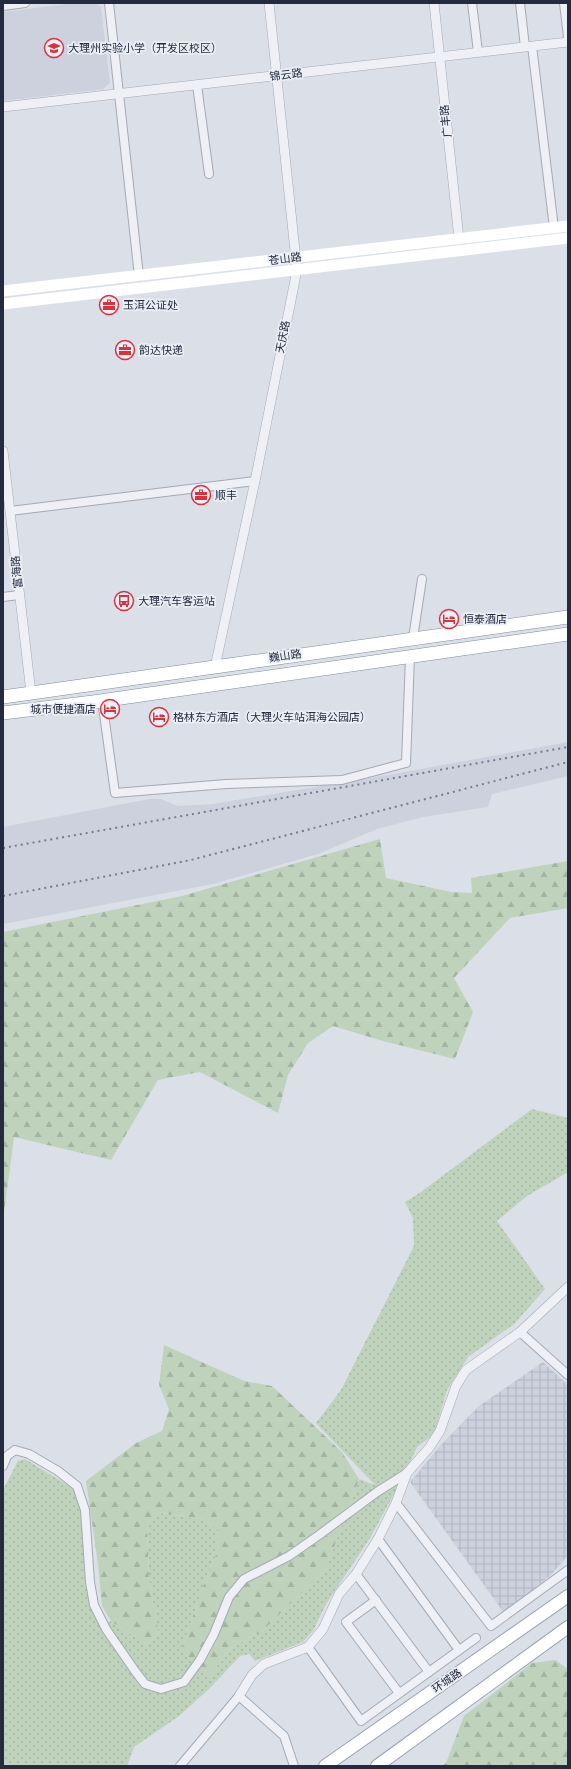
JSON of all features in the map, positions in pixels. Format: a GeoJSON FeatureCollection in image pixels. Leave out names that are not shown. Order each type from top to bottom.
{"type":"FeatureCollection","features":[{"type":"Feature","properties":{"kind":"highway","name":"巍山路"},"geometry":{"type":"LineString","coordinates":[[3,697],[568,617]]}},
{"type":"Feature","properties":{"kind":"highway","name":"巍山路"},"geometry":{"type":"LineString","coordinates":[[3,713],[568,634]]}},
{"type":"Feature","properties":{"kind":"highway"},"geometry":{"type":"LineString","coordinates":[[410,657],[413,638]]}},
{"type":"Feature","properties":{"kind":"main road","name":"苍山路"},"geometry":{"type":"LineString","coordinates":[[3,291],[568,226]]}},
{"type":"Feature","properties":{"kind":"main road","name":"苍山路"},"geometry":{"type":"LineString","coordinates":[[3,304],[568,238]]}},
{"type":"Feature","properties":{"kind":"main road","name":"环城路"},"geometry":{"type":"LineString","coordinates":[[325,1766],[568,1596]]}},
{"type":"Feature","properties":{"kind":"main road"},"geometry":{"type":"LineString","coordinates":[[377,1766],[568,1627]]}},
{"type":"Feature","properties":{"kind":"street"},"geometry":{"type":"LineString","coordinates":[[3,6],[25,3]]}},
{"type":"Feature","properties":{"kind":"street"},"geometry":{"type":"LineString","coordinates":[[109,3],[139,276]]}},
{"type":"Feature","properties":{"kind":"street","name":"天庆路"},"geometry":{"type":"LineString","coordinates":[[215,667],[255,481],[296,270],[269,3]]}},
{"type":"Feature","properties":{"kind":"street","name":"广丰路"},"geometry":{"type":"LineString","coordinates":[[434,3],[459,238]]}},
{"type":"Feature","properties":{"kind":"street"},"geometry":{"type":"LineString","coordinates":[[472,3],[478,52]]}},
{"type":"Feature","properties":{"kind":"street"},"geometry":{"type":"LineString","coordinates":[[520,3],[529,47],[554,228]]}},
{"type":"Feature","properties":{"kind":"street"},"geometry":{"type":"LineString","coordinates":[[564,3],[568,36]]}},
{"type":"Feature","properties":{"kind":"street","name":"锦云路"},"geometry":{"type":"LineString","coordinates":[[3,107],[568,42]]}},
{"type":"Feature","properties":{"kind":"street"},"geometry":{"type":"LineString","coordinates":[[197,85],[209,174]]}},
{"type":"Feature","properties":{"kind":"street","name":"富海路"},"geometry":{"type":"LineString","coordinates":[[3,451],[31,693]]}},
{"type":"Feature","properties":{"kind":"street"},"geometry":{"type":"LineString","coordinates":[[10,512],[255,481]]}},
{"type":"Feature","properties":{"kind":"street"},"geometry":{"type":"LineString","coordinates":[[413,638],[422,579]]}},
{"type":"Feature","properties":{"kind":"street"},"geometry":{"type":"LineString","coordinates":[[3,597],[19,595]]}},
{"type":"Feature","properties":{"kind":"street"},"geometry":{"type":"LineString","coordinates":[[102,700],[115,793],[226,784],[342,780],[406,763],[410,657]]}},
{"type":"Feature","properties":{"kind":"street"},"geometry":{"type":"LineString","coordinates":[[3,1466],[7,1456],[15,1450],[30,1454],[58,1471],[77,1486],[85,1510],[90,1582],[94,1605],[106,1629],[145,1684],[161,1689],[184,1682],[200,1660],[214,1634],[229,1597],[244,1579],[289,1556],[407,1473],[429,1448],[440,1431],[456,1386],[466,1370],[520,1332],[568,1287]]}},
{"type":"Feature","properties":{"kind":"street"},"geometry":{"type":"LineString","coordinates":[[520,1332],[568,1376]]}},
{"type":"Feature","properties":{"kind":"street"},"geometry":{"type":"LineString","coordinates":[[180,1766],[239,1696],[252,1675],[264,1664],[308,1647],[323,1629],[339,1594],[356,1574],[378,1539],[396,1503],[407,1473]]}},
{"type":"Feature","properties":{"kind":"street"},"geometry":{"type":"LineString","coordinates":[[396,1503],[491,1626],[568,1570]]}},
{"type":"Feature","properties":{"kind":"street"},"geometry":{"type":"LineString","coordinates":[[378,1539],[458,1650]]}},
{"type":"Feature","properties":{"kind":"street"},"geometry":{"type":"LineString","coordinates":[[356,1574],[429,1672]]}},
{"type":"Feature","properties":{"kind":"street"},"geometry":{"type":"LineString","coordinates":[[376,1600],[346,1622],[399,1694]]}},
{"type":"Feature","properties":{"kind":"street"},"geometry":{"type":"LineString","coordinates":[[308,1647],[361,1721],[476,1638]]}},
{"type":"Feature","properties":{"kind":"street"},"geometry":{"type":"LineString","coordinates":[[239,1696],[284,1736],[294,1766]]}},
{"type":"Feature","properties":{"kind":"shaded area","name":"大理州实验小学（开发区校区）"},"geometry":{"type":"Polygon","coordinates":[[[75,3],[96,3],[101,7],[110,83],[103,89],[3,101],[3,12],[75,3]]]}},
{"type":"Feature","properties":{"kind":"shaded area"},"geometry":{"type":"Polygon","coordinates":[[[568,742],[568,776],[492,794],[488,807],[423,817],[377,829],[318,854],[213,884],[3,924],[3,827],[149,799],[161,799],[178,806],[213,804],[399,773],[568,742]]]}},
{"type":"Feature","properties":{"kind":"shaded area"},"geometry":{"type":"Polygon","coordinates":[[[543,1362],[568,1385],[568,1555],[551,1575],[504,1613],[410,1482],[439,1447],[479,1406],[543,1362]]]}},
{"type":"Feature","properties":{"kind":"green space"},"geometry":{"type":"Polygon","coordinates":[[[380,839],[386,878],[451,892],[472,893],[471,878],[568,861],[568,908],[510,918],[454,978],[473,1012],[455,1059],[383,1041],[333,1026],[308,1043],[288,1075],[278,1113],[200,1072],[158,1080],[111,1160],[14,1137],[3,1220],[3,932],[182,896],[380,839]]]}},
{"type":"Feature","properties":{"kind":"green space"},"geometry":{"type":"Polygon","coordinates":[[[532,1109],[568,1118],[568,1172],[527,1196],[497,1221],[545,1289],[514,1324],[468,1357],[447,1390],[434,1434],[417,1447],[400,1483],[370,1538],[326,1604],[313,1631],[303,1642],[255,1661],[249,1654],[240,1656],[210,1688],[179,1716],[134,1747],[127,1766],[3,1766],[3,1490],[18,1461],[25,1459],[74,1489],[82,1509],[101,1626],[111,1621],[145,1644],[159,1635],[149,1580],[147,1522],[163,1513],[205,1520],[218,1529],[217,1552],[181,1651],[211,1675],[229,1649],[262,1631],[326,1569],[359,1479],[375,1485],[316,1423],[341,1390],[414,1246],[413,1218],[405,1202],[421,1192],[532,1109]]]}},
{"type":"Feature","properties":{"kind":"green space"},"geometry":{"type":"Polygon","coordinates":[[[164,1345],[244,1381],[272,1386],[342,1452],[359,1479],[326,1569],[262,1631],[229,1649],[211,1675],[181,1651],[217,1552],[218,1529],[205,1520],[163,1513],[147,1522],[149,1580],[159,1635],[145,1644],[111,1621],[102,1606],[98,1564],[86,1481],[136,1443],[162,1431],[169,1409],[159,1385],[164,1345]]]}},
{"type":"Feature","properties":{"kind":"green space"},"geometry":{"type":"Polygon","coordinates":[[[555,1660],[568,1669],[568,1766],[442,1766],[446,1763],[464,1716],[532,1663],[555,1660]]]}},
{"type":"Feature","properties":{"kind":"railway"},"geometry":{"type":"LineString","coordinates":[[3,848],[568,747]]}},
{"type":"Feature","properties":{"kind":"railway"},"geometry":{"type":"LineString","coordinates":[[3,896],[191,860],[568,762]]}},
{"type":"Feature","properties":{"kind":"place","name":"大理州实验小学（开发区校区）"},"geometry":{"type":"Point","coordinates":[54,48]}},
{"type":"Feature","properties":{"kind":"place","name":"玉洱公证处"},"geometry":{"type":"Point","coordinates":[109,305]}},
{"type":"Feature","properties":{"kind":"place","name":"韵达快递"},"geometry":{"type":"Point","coordinates":[125,350]}},
{"type":"Feature","properties":{"kind":"place","name":"顺丰"},"geometry":{"type":"Point","coordinates":[201,495]}},
{"type":"Feature","properties":{"kind":"place","name":"大理汽车客运站"},"geometry":{"type":"Point","coordinates":[124,601]}},
{"type":"Feature","properties":{"kind":"place","name":"恒泰酒店"},"geometry":{"type":"Point","coordinates":[449,619]}},
{"type":"Feature","properties":{"kind":"place","name":"城市便捷酒店"},"geometry":{"type":"Point","coordinates":[110,709]}},
{"type":"Feature","properties":{"kind":"place","name":"格林东方酒店（大理火车站洱海公园店）"},"geometry":{"type":"Point","coordinates":[159,717]}}]}
